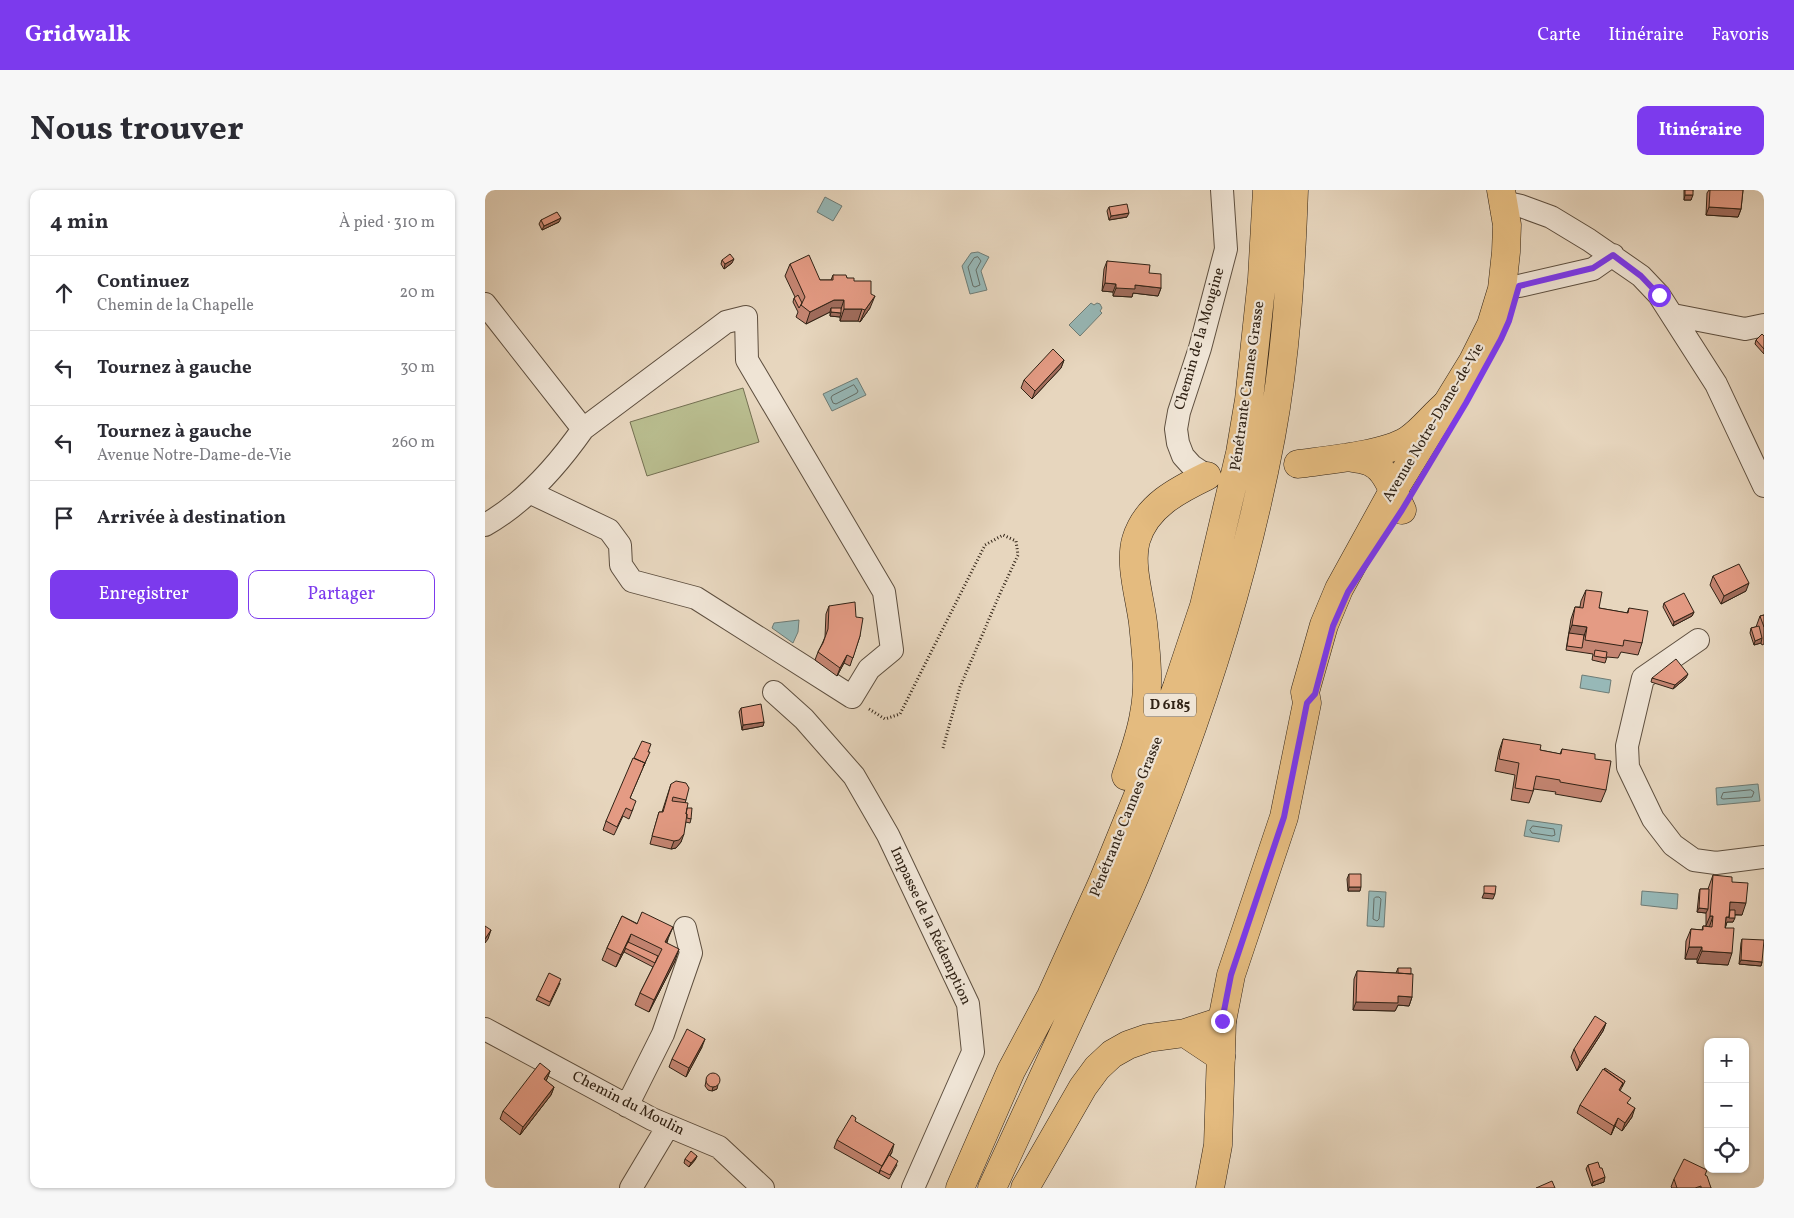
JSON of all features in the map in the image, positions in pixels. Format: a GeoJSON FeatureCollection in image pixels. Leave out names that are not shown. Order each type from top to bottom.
{"type":"FeatureCollection","features":[{"type":"Feature","properties":{"kind":"main road","name":"Pénétrante Cannes Grasse"},"geometry":{"type":"LineString","coordinates":[[960,1188],[1011,1071],[1051,996],[1103,881],[1153,752],[1204,606],[1240,454],[1249,400],[1262,279],[1267,190]]}},
{"type":"Feature","properties":{"kind":"main road","name":"Pénétrante Cannes Grasse"},"geometry":{"type":"LineString","coordinates":[[992,1188],[1137,872],[1182,756],[1209,677],[1254,517],[1271,436],[1292,264],[1294,190]]}},
{"type":"Feature","properties":{"kind":"main road"},"geometry":{"type":"LineString","coordinates":[[1292,264],[1304,190]]}},
{"type":"Feature","properties":{"kind":"main road","name":"Avenue Notre-Dame-de-Vie"},"geometry":{"type":"LineString","coordinates":[[1397,501],[1466,403],[1509,321],[1510,288],[1506,252],[1511,197]]}},
{"type":"Feature","properties":{"kind":"main road","name":"Avenue Notre-Dame-de-Vie"},"geometry":{"type":"LineString","coordinates":[[1210,1188],[1218,1145],[1222,1021],[1231,975],[1284,817],[1307,703],[1315,694],[1333,626],[1348,592],[1448,403],[1473,361],[1510,288]]}},
{"type":"Feature","properties":{"kind":"main road"},"geometry":{"type":"LineString","coordinates":[[1298,464],[1349,457],[1399,445],[1417,433],[1448,403]]}},
{"type":"Feature","properties":{"kind":"main road"},"geometry":{"type":"LineString","coordinates":[[1349,457],[1372,462],[1385,475],[1397,501]]}},
{"type":"Feature","properties":{"kind":"main road"},"geometry":{"type":"LineString","coordinates":[[1011,1071],[1131,762],[1145,714],[1146,649],[1135,562],[1136,540],[1145,522],[1158,505],[1180,489],[1207,476]]}},
{"type":"Feature","properties":{"kind":"main road"},"geometry":{"type":"LineString","coordinates":[[1025,1188],[1083,1087],[1097,1068],[1112,1054],[1128,1045],[1148,1038],[1185,1033],[1222,1021]]}},
{"type":"Feature","properties":{"kind":"main road"},"geometry":{"type":"LineString","coordinates":[[1185,1033],[1221,1057]]}},
{"type":"Feature","properties":{"kind":"street","name":"Chemin de la Mougine"},"geometry":{"type":"LineString","coordinates":[[1207,476],[1192,466],[1183,456],[1178,443],[1176,429],[1179,412],[1200,348],[1225,249],[1222,190]]}},
{"type":"Feature","properties":{"kind":"street"},"geometry":{"type":"LineString","coordinates":[[1511,197],[1551,218],[1613,255],[1641,276],[1659,295],[1716,384],[1764,486]]}},
{"type":"Feature","properties":{"kind":"street"},"geometry":{"type":"LineString","coordinates":[[1510,288],[1593,268],[1613,255]]}},
{"type":"Feature","properties":{"kind":"street"},"geometry":{"type":"LineString","coordinates":[[485,304],[583,429]]}},
{"type":"Feature","properties":{"kind":"street"},"geometry":{"type":"LineString","coordinates":[[485,525],[502,516],[529,492],[569,448],[583,429],[725,322],[746,317],[747,360],[884,592],[892,650],[869,669],[852,697],[696,598],[632,582],[621,565],[620,544],[609,530],[529,492]]}},
{"type":"Feature","properties":{"kind":"street"},"geometry":{"type":"LineString","coordinates":[[1676,320],[1745,328],[1764,325]]}},
{"type":"Feature","properties":{"kind":"street"},"geometry":{"type":"LineString","coordinates":[[1698,640],[1643,678],[1627,746],[1628,768],[1653,818],[1673,845],[1694,860],[1716,863],[1764,857]]}},
{"type":"Feature","properties":{"kind":"street","name":"Impasse de la Rédemption"},"geometry":{"type":"LineString","coordinates":[[774,692],[803,719],[854,776],[888,835],[968,1004],[973,1052],[913,1188]]}},
{"type":"Feature","properties":{"kind":"street"},"geometry":{"type":"LineString","coordinates":[[627,1106],[663,1034],[691,953],[685,928]]}},
{"type":"Feature","properties":{"kind":"street","name":"Chemin du Moulin"},"geometry":{"type":"LineString","coordinates":[[485,1029],[627,1106],[668,1126],[719,1147],[763,1188]]}},
{"type":"Feature","properties":{"kind":"street"},"geometry":{"type":"LineString","coordinates":[[631,1188],[668,1126]]}},
{"type":"Feature","properties":{"kind":"path"},"geometry":{"type":"LineString","coordinates":[[852,697],[885,720],[900,714],[985,545],[1003,535],[1016,541],[1018,555],[960,687],[943,748]]}},
{"type":"Feature","properties":{"kind":"green space"},"geometry":{"type":"Polygon","coordinates":[[[743,388],[759,442],[647,476],[630,422],[743,388]]]}},
{"type":"Feature","properties":{"kind":"water"},"geometry":{"type":"Polygon","coordinates":[[[825,197],[842,206],[833,221],[817,212],[825,197]]]}},
{"type":"Feature","properties":{"kind":"water"},"geometry":{"type":"Polygon","coordinates":[[[978,252],[989,257],[981,271],[987,290],[970,294],[962,266],[971,253],[978,252]]]}},
{"type":"Feature","properties":{"kind":"water"},"geometry":{"type":"Polygon","coordinates":[[[1091,303],[1094,305],[1100,304],[1102,308],[1100,311],[1102,313],[1080,336],[1069,325],[1091,303]]]}},
{"type":"Feature","properties":{"kind":"water"},"geometry":{"type":"Polygon","coordinates":[[[857,378],[866,395],[832,411],[823,394],[857,378]]]}},
{"type":"Feature","properties":{"kind":"water"},"geometry":{"type":"Polygon","coordinates":[[[799,620],[798,632],[793,643],[772,628],[774,623],[799,620]]]}},
{"type":"Feature","properties":{"kind":"water"},"geometry":{"type":"Polygon","coordinates":[[[1582,675],[1611,680],[1609,693],[1580,688],[1582,675]]]}},
{"type":"Feature","properties":{"kind":"water"},"geometry":{"type":"Polygon","coordinates":[[[1758,784],[1760,801],[1717,805],[1716,788],[1758,784]]]}},
{"type":"Feature","properties":{"kind":"water"},"geometry":{"type":"Polygon","coordinates":[[[1527,820],[1562,825],[1559,842],[1524,836],[1527,820]]]}},
{"type":"Feature","properties":{"kind":"water"},"geometry":{"type":"Polygon","coordinates":[[[1369,891],[1386,892],[1384,927],[1367,926],[1369,891]]]}},
{"type":"Feature","properties":{"kind":"water"},"geometry":{"type":"Polygon","coordinates":[[[1642,891],[1678,894],[1677,909],[1641,905],[1642,891]]]}},
{"type":"Feature","properties":{"kind":"building"},"geometry":{"type":"Polygon","coordinates":[[[1685,190],[1693,190],[1693,195],[1685,195],[1685,190]]]}},
{"type":"Feature","properties":{"kind":"building"},"geometry":{"type":"Polygon","coordinates":[[[1710,190],[1743,190],[1741,209],[1709,207],[1710,190]]]}},
{"type":"Feature","properties":{"kind":"building"},"geometry":{"type":"Polygon","coordinates":[[[1127,204],[1129,213],[1111,216],[1109,207],[1127,204]]]}},
{"type":"Feature","properties":{"kind":"building"},"geometry":{"type":"Polygon","coordinates":[[[557,212],[561,218],[544,226],[541,220],[557,212]]]}},
{"type":"Feature","properties":{"kind":"building"},"geometry":{"type":"Polygon","coordinates":[[[730,254],[734,259],[725,264],[722,260],[730,254]]]}},
{"type":"Feature","properties":{"kind":"building"},"geometry":{"type":"Polygon","coordinates":[[[809,255],[820,280],[833,280],[833,275],[846,275],[847,278],[854,278],[854,281],[871,281],[871,294],[875,296],[865,310],[844,309],[844,300],[834,300],[810,312],[801,305],[805,297],[790,264],[809,255]]]}},
{"type":"Feature","properties":{"kind":"building"},"geometry":{"type":"Polygon","coordinates":[[[1107,261],[1150,265],[1149,273],[1161,274],[1161,288],[1135,285],[1135,289],[1116,288],[1116,284],[1105,283],[1107,261]]]}},
{"type":"Feature","properties":{"kind":"building"},"geometry":{"type":"Polygon","coordinates":[[[798,295],[802,303],[799,308],[794,298],[798,295]]]}},
{"type":"Feature","properties":{"kind":"building"},"geometry":{"type":"Polygon","coordinates":[[[831,308],[841,308],[841,313],[831,312],[831,308]]]}},
{"type":"Feature","properties":{"kind":"building"},"geometry":{"type":"Polygon","coordinates":[[[1762,334],[1764,336],[1764,349],[1756,340],[1762,334]]]}},
{"type":"Feature","properties":{"kind":"building"},"geometry":{"type":"Polygon","coordinates":[[[1053,349],[1064,360],[1035,391],[1024,380],[1053,349]]]}},
{"type":"Feature","properties":{"kind":"building"},"geometry":{"type":"Polygon","coordinates":[[[1739,564],[1749,583],[1724,596],[1713,576],[1739,564]]]}},
{"type":"Feature","properties":{"kind":"building"},"geometry":{"type":"Polygon","coordinates":[[[1586,590],[1602,592],[1599,608],[1628,613],[1629,608],[1648,611],[1642,643],[1624,640],[1623,646],[1585,640],[1587,627],[1572,625],[1575,607],[1583,608],[1586,590]]]}},
{"type":"Feature","properties":{"kind":"building"},"geometry":{"type":"Polygon","coordinates":[[[1684,593],[1694,612],[1674,622],[1664,603],[1684,593]]]}},
{"type":"Feature","properties":{"kind":"building"},"geometry":{"type":"Polygon","coordinates":[[[855,602],[856,617],[863,618],[860,636],[853,658],[847,655],[840,668],[818,652],[828,629],[829,606],[855,602]]]}},
{"type":"Feature","properties":{"kind":"building"},"geometry":{"type":"Polygon","coordinates":[[[1764,615],[1764,627],[1760,616],[1764,615]]]}},
{"type":"Feature","properties":{"kind":"building"},"geometry":{"type":"Polygon","coordinates":[[[1759,626],[1762,638],[1755,641],[1751,628],[1759,626]]]}},
{"type":"Feature","properties":{"kind":"building"},"geometry":{"type":"Polygon","coordinates":[[[1569,633],[1584,635],[1582,648],[1567,646],[1569,633]]]}},
{"type":"Feature","properties":{"kind":"building"},"geometry":{"type":"Polygon","coordinates":[[[1595,650],[1607,652],[1606,658],[1594,656],[1595,650]]]}},
{"type":"Feature","properties":{"kind":"building"},"geometry":{"type":"Polygon","coordinates":[[[1676,659],[1688,674],[1675,685],[1652,678],[1676,659]]]}},
{"type":"Feature","properties":{"kind":"building"},"geometry":{"type":"Polygon","coordinates":[[[761,704],[764,722],[743,725],[741,708],[761,704]]]}},
{"type":"Feature","properties":{"kind":"building"},"geometry":{"type":"Polygon","coordinates":[[[1503,739],[1541,745],[1540,750],[1561,754],[1562,749],[1595,754],[1595,759],[1611,761],[1606,790],[1536,776],[1533,791],[1515,788],[1519,763],[1499,759],[1503,739]]]}},
{"type":"Feature","properties":{"kind":"building"},"geometry":{"type":"Polygon","coordinates":[[[642,741],[651,744],[645,763],[634,758],[642,741]]]}},
{"type":"Feature","properties":{"kind":"building"},"geometry":{"type":"Polygon","coordinates":[[[633,758],[645,763],[630,798],[636,801],[632,811],[626,808],[617,827],[606,821],[633,758]]]}},
{"type":"Feature","properties":{"kind":"building"},"geometry":{"type":"Polygon","coordinates":[[[676,781],[686,783],[689,788],[686,800],[673,797],[672,801],[688,803],[684,834],[679,840],[674,841],[652,836],[659,812],[663,812],[671,784],[676,781]]]}},
{"type":"Feature","properties":{"kind":"building"},"geometry":{"type":"Polygon","coordinates":[[[687,808],[692,808],[691,819],[687,818],[687,808]]]}},
{"type":"Feature","properties":{"kind":"building"},"geometry":{"type":"Polygon","coordinates":[[[1349,874],[1361,874],[1361,887],[1349,887],[1349,874]]]}},
{"type":"Feature","properties":{"kind":"building"},"geometry":{"type":"Polygon","coordinates":[[[1713,875],[1732,877],[1732,882],[1748,883],[1746,903],[1730,902],[1729,917],[1726,917],[1725,928],[1734,928],[1732,953],[1702,951],[1702,947],[1689,947],[1691,929],[1703,930],[1703,926],[1712,927],[1713,916],[1710,916],[1713,875]]]}},
{"type":"Feature","properties":{"kind":"building"},"geometry":{"type":"Polygon","coordinates":[[[1484,886],[1496,886],[1495,894],[1484,893],[1484,886]]]}},
{"type":"Feature","properties":{"kind":"building"},"geometry":{"type":"Polygon","coordinates":[[[1700,889],[1709,889],[1708,909],[1699,908],[1700,889]]]}},
{"type":"Feature","properties":{"kind":"building"},"geometry":{"type":"Polygon","coordinates":[[[1730,910],[1735,910],[1735,918],[1729,918],[1730,910]]]}},
{"type":"Feature","properties":{"kind":"building"},"geometry":{"type":"Polygon","coordinates":[[[642,912],[673,927],[665,942],[679,949],[654,1000],[640,993],[662,949],[631,934],[621,955],[607,948],[622,916],[637,924],[642,912]]]}},
{"type":"Feature","properties":{"kind":"building"},"geometry":{"type":"Polygon","coordinates":[[[485,926],[491,930],[485,939],[485,926]]]}},
{"type":"Feature","properties":{"kind":"building"},"geometry":{"type":"Polygon","coordinates":[[[1742,939],[1764,940],[1762,962],[1741,960],[1742,939]]]}},
{"type":"Feature","properties":{"kind":"building"},"geometry":{"type":"Polygon","coordinates":[[[628,942],[658,956],[655,963],[625,948],[628,942]]]}},
{"type":"Feature","properties":{"kind":"building"},"geometry":{"type":"Polygon","coordinates":[[[1398,968],[1411,968],[1411,974],[1398,973],[1398,968]]]}},
{"type":"Feature","properties":{"kind":"building"},"geometry":{"type":"Polygon","coordinates":[[[1357,971],[1413,974],[1412,997],[1398,996],[1398,1003],[1356,1002],[1357,971]]]}},
{"type":"Feature","properties":{"kind":"building"},"geometry":{"type":"Polygon","coordinates":[[[549,973],[561,979],[550,1002],[538,996],[549,973]]]}},
{"type":"Feature","properties":{"kind":"building"},"geometry":{"type":"Polygon","coordinates":[[[1595,1016],[1606,1023],[1580,1063],[1574,1049],[1595,1016]]]}},
{"type":"Feature","properties":{"kind":"building"},"geometry":{"type":"Polygon","coordinates":[[[687,1029],[705,1039],[689,1068],[672,1059],[687,1029]]]}},
{"type":"Feature","properties":{"kind":"building"},"geometry":{"type":"Polygon","coordinates":[[[540,1063],[550,1071],[544,1079],[554,1087],[523,1127],[503,1111],[540,1063]]]}},
{"type":"Feature","properties":{"kind":"building"},"geometry":{"type":"Polygon","coordinates":[[[1605,1068],[1625,1081],[1622,1087],[1623,1083],[1605,1068]]]}},
{"type":"Feature","properties":{"kind":"building"},"geometry":{"type":"Polygon","coordinates":[[[1603,1069],[1623,1083],[1619,1090],[1631,1098],[1627,1103],[1635,1108],[1625,1123],[1618,1118],[1614,1126],[1580,1105],[1603,1069]]]}},
{"type":"Feature","properties":{"kind":"building"},"geometry":{"type":"Polygon","coordinates":[[[713,1073],[718,1075],[720,1080],[718,1085],[713,1087],[708,1085],[706,1080],[708,1075],[713,1073]]]}},
{"type":"Feature","properties":{"kind":"building"},"geometry":{"type":"Polygon","coordinates":[[[852,1115],[856,1118],[855,1121],[894,1144],[882,1166],[837,1140],[852,1115]]]}},
{"type":"Feature","properties":{"kind":"building"},"geometry":{"type":"Polygon","coordinates":[[[691,1151],[697,1156],[691,1163],[685,1159],[691,1151]]]}},
{"type":"Feature","properties":{"kind":"building"},"geometry":{"type":"Polygon","coordinates":[[[889,1155],[898,1161],[890,1175],[880,1170],[889,1155]]]}},
{"type":"Feature","properties":{"kind":"building"},"geometry":{"type":"Polygon","coordinates":[[[1684,1159],[1704,1169],[1704,1173],[1706,1173],[1711,1188],[1701,1188],[1701,1186],[1677,1188],[1674,1179],[1684,1159]]]}},
{"type":"Feature","properties":{"kind":"building"},"geometry":{"type":"Polygon","coordinates":[[[1598,1162],[1605,1177],[1593,1182],[1588,1165],[1598,1162]]]}},
{"type":"Feature","properties":{"kind":"building"},"geometry":{"type":"Polygon","coordinates":[[[1552,1181],[1555,1188],[1536,1188],[1552,1181]]]}},
{"type":"Feature","properties":{"kind":"route"},"geometry":{"type":"LineString","coordinates":[[1222,1021],[1231,975],[1284,817],[1307,703],[1315,694],[1333,626],[1348,592],[1402,510],[1466,403],[1501,339],[1509,321],[1519,286],[1593,268],[1613,255],[1641,276],[1659,295]]}}]}
